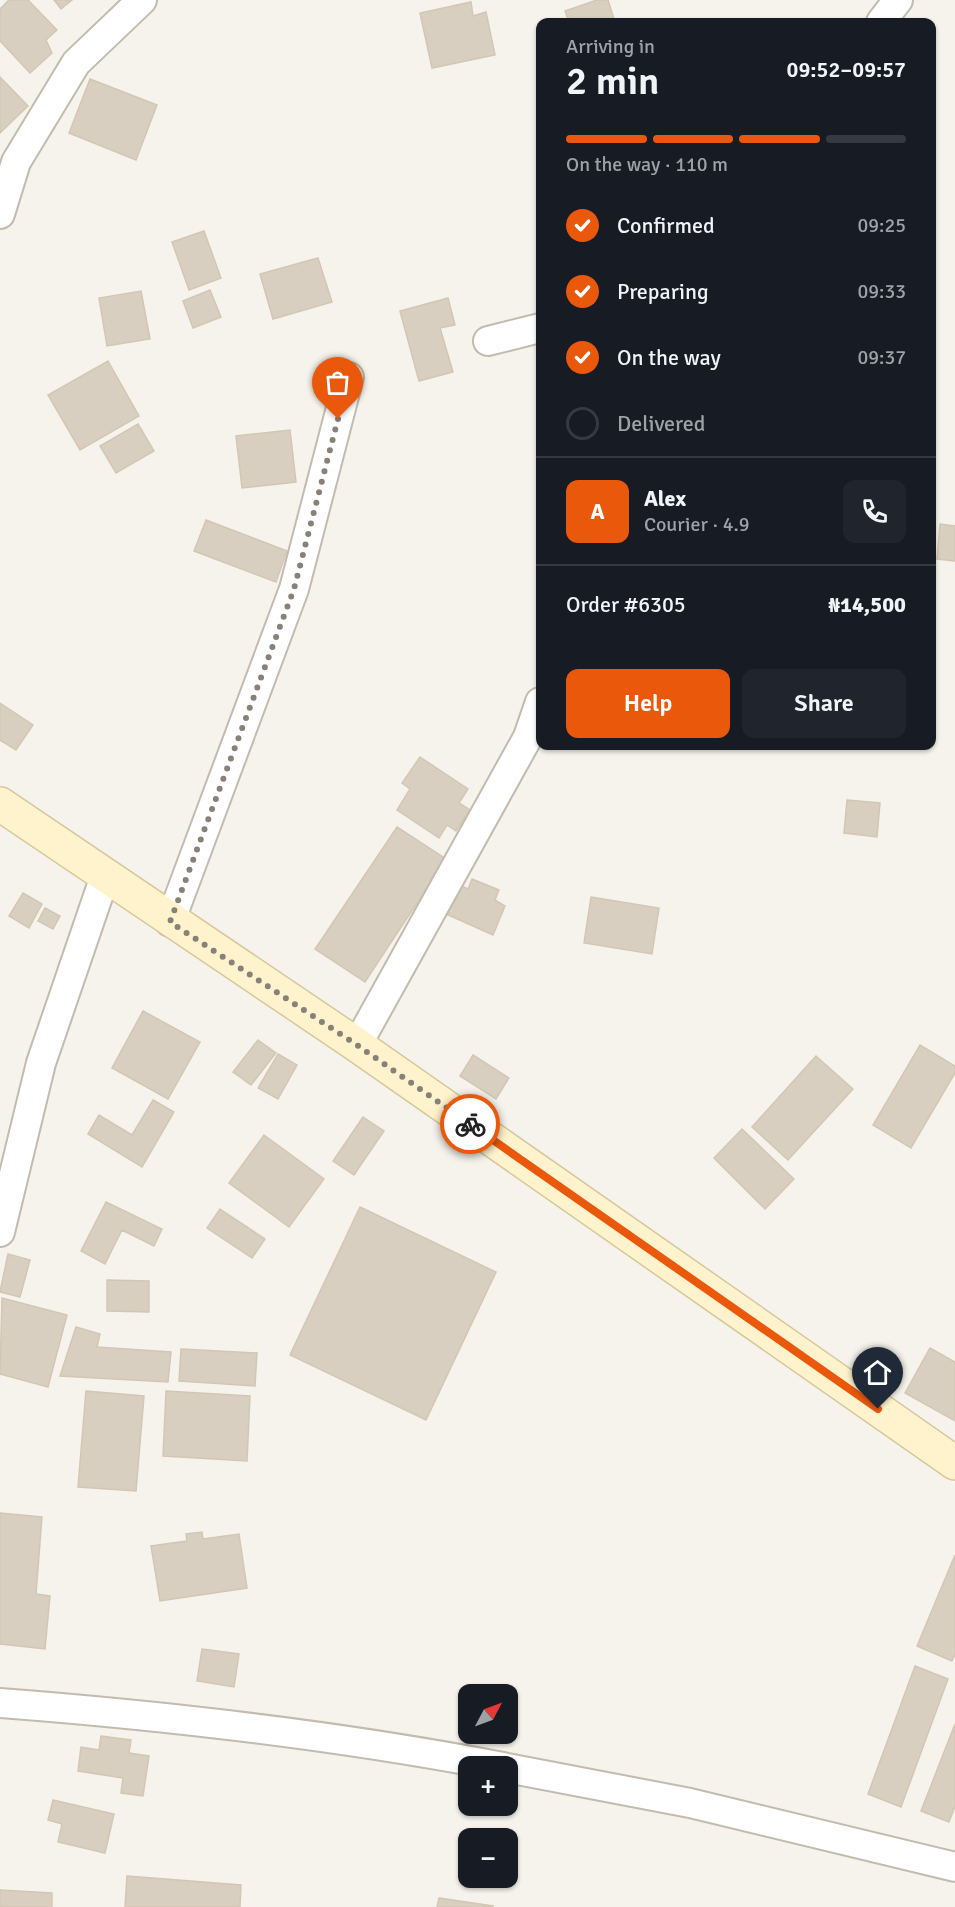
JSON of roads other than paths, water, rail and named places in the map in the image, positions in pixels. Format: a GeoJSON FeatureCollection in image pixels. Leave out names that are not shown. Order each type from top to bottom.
{"type":"FeatureCollection","features":[{"type":"Feature","properties":{"kind":"street"},"geometry":{"type":"LineString","coordinates":[[0,214],[16,162],[76,63],[142,0]]}},
{"type":"Feature","properties":{"kind":"street"},"geometry":{"type":"LineString","coordinates":[[883,18],[897,0]]}},
{"type":"Feature","properties":{"kind":"street"},"geometry":{"type":"LineString","coordinates":[[488,341],[536,329]]}},
{"type":"Feature","properties":{"kind":"street"},"geometry":{"type":"LineString","coordinates":[[170,922],[294,589],[349,377]]}},
{"type":"Feature","properties":{"kind":"street"},"geometry":{"type":"LineString","coordinates":[[357,1045],[528,737],[536,714]]}},
{"type":"Feature","properties":{"kind":"street"},"geometry":{"type":"LineString","coordinates":[[0,804],[170,922],[357,1045],[955,1463]]}},
{"type":"Feature","properties":{"kind":"street"},"geometry":{"type":"LineString","coordinates":[[1,1227],[41,1063],[105,876]]}},
{"type":"Feature","properties":{"kind":"street"},"geometry":{"type":"LineString","coordinates":[[0,1702],[168,1716],[401,1748],[458,1758]]}},
{"type":"Feature","properties":{"kind":"street"},"geometry":{"type":"LineString","coordinates":[[518,1770],[690,1803],[955,1867]]}}]}
